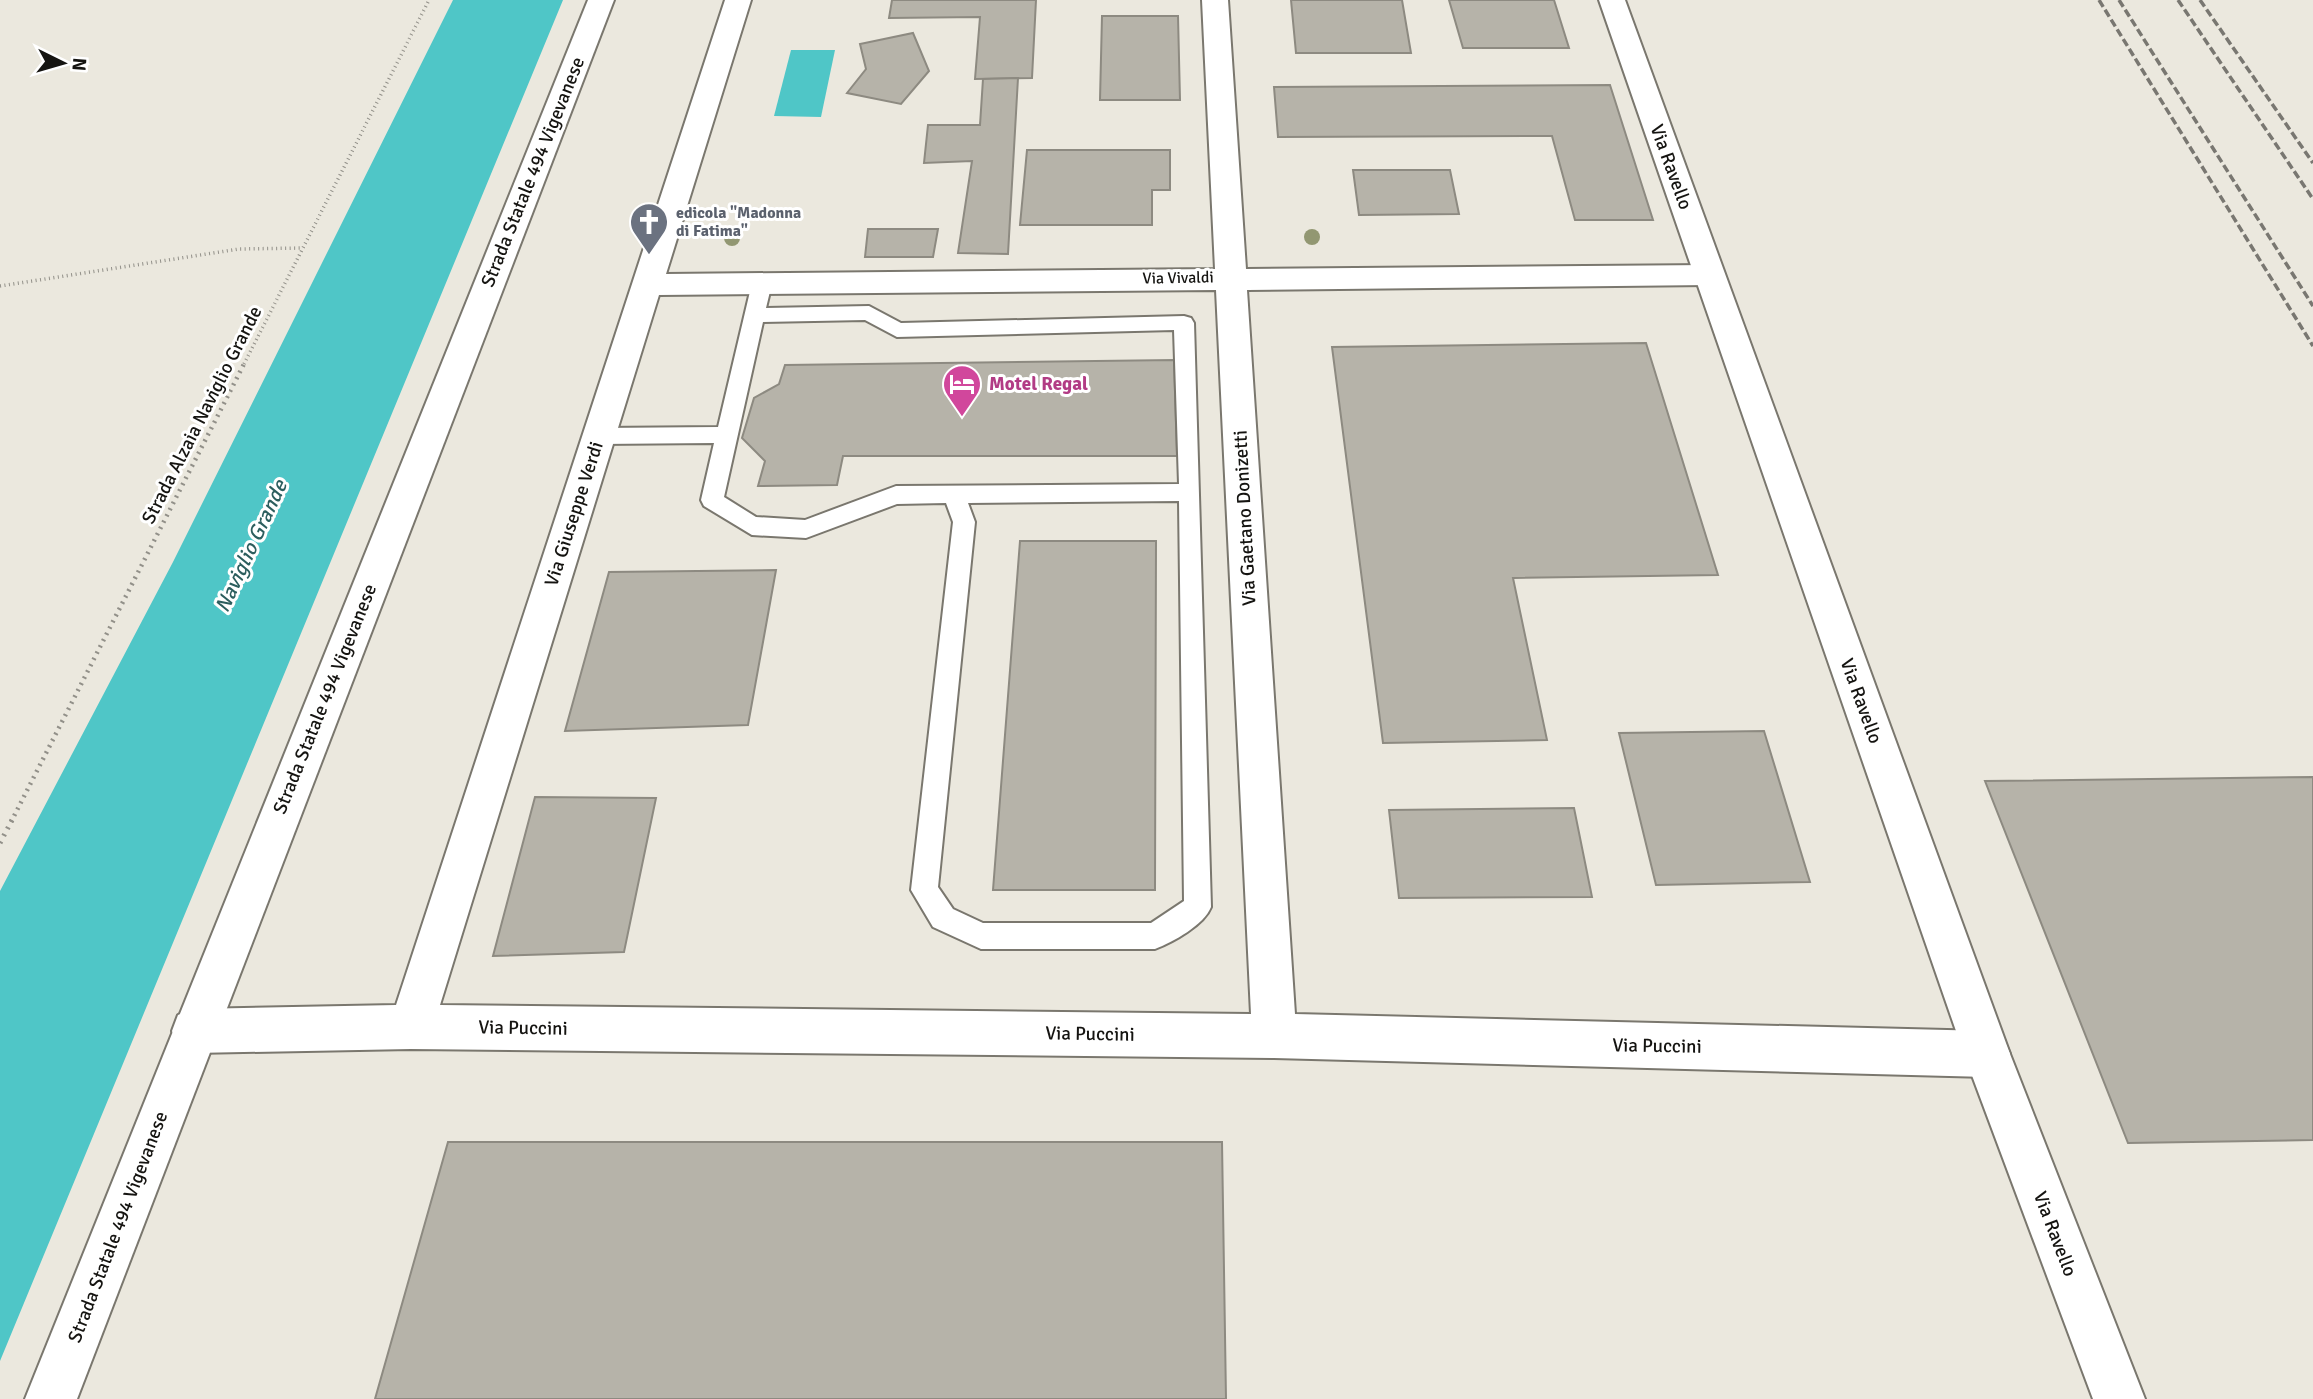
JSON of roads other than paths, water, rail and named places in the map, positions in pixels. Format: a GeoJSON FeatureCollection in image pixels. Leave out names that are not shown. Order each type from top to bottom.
{"type":"FeatureCollection","features":[{"type":"Feature","properties":{"kind":"street","name":"Strada Statale 494 Vigevanese"},"geometry":{"type":"LineString","coordinates":[[51,1399],[601,0]]}},
{"type":"Feature","properties":{"kind":"street","name":"Via Giuseppe Verdi"},"geometry":{"type":"LineString","coordinates":[[411,1027],[738,0]]}},
{"type":"Feature","properties":{"kind":"street","name":"Via Gaetano Donizetti"},"geometry":{"type":"LineString","coordinates":[[1215,0],[1274,1036]]}},
{"type":"Feature","properties":{"kind":"street","name":"Via Ravello"},"geometry":{"type":"LineString","coordinates":[[1612,0],[1986,1054],[2119,1399]]}},
{"type":"Feature","properties":{"kind":"street","name":"Via Vivaldi"},"geometry":{"type":"LineString","coordinates":[[648,285],[1231,277],[1709,275]]}},
{"type":"Feature","properties":{"kind":"street","name":"Via Puccini"},"geometry":{"type":"LineString","coordinates":[[194,1031],[411,1027],[1274,1036],[1986,1054]]}},
{"type":"Feature","properties":{"kind":"lane"},"geometry":{"type":"LineString","coordinates":[[762,283],[712,500],[752,526],[806,529],[896,495],[1190,492]]}},
{"type":"Feature","properties":{"kind":"lane"},"geometry":{"type":"LineString","coordinates":[[755,315],[869,313],[897,330],[1184,323],[1198,907],[1155,936],[981,936],[943,918],[924,890],[964,522],[954,495]]}},
{"type":"Feature","properties":{"kind":"lane"},"geometry":{"type":"LineString","coordinates":[[599,436],[727,435]]}},
{"type":"Feature","properties":{"kind":"water","name":"Naviglio Grande"},"geometry":{"type":"Polygon","coordinates":[[[453,0],[563,0],[0,1361],[0,891],[173,562],[453,0]]]}},
{"type":"Feature","properties":{"kind":"water"},"geometry":{"type":"Polygon","coordinates":[[[791,50],[835,50],[821,117],[774,116],[791,50]]]}},
{"type":"Feature","properties":{"kind":"railway"},"geometry":{"type":"LineString","coordinates":[[2099,0],[2313,346]]}},
{"type":"Feature","properties":{"kind":"railway"},"geometry":{"type":"LineString","coordinates":[[2119,0],[2313,306]]}},
{"type":"Feature","properties":{"kind":"railway"},"geometry":{"type":"LineString","coordinates":[[2178,0],[2313,199]]}},
{"type":"Feature","properties":{"kind":"railway"},"geometry":{"type":"LineString","coordinates":[[2200,0],[2313,163]]}},
{"type":"Feature","properties":{"kind":"place","name":"edicola \"Madonna di Fatima\""},"geometry":{"type":"Point","coordinates":[649,256]}},
{"type":"Feature","properties":{"kind":"place","name":"Motel Regal"},"geometry":{"type":"Point","coordinates":[962,418]}}]}
